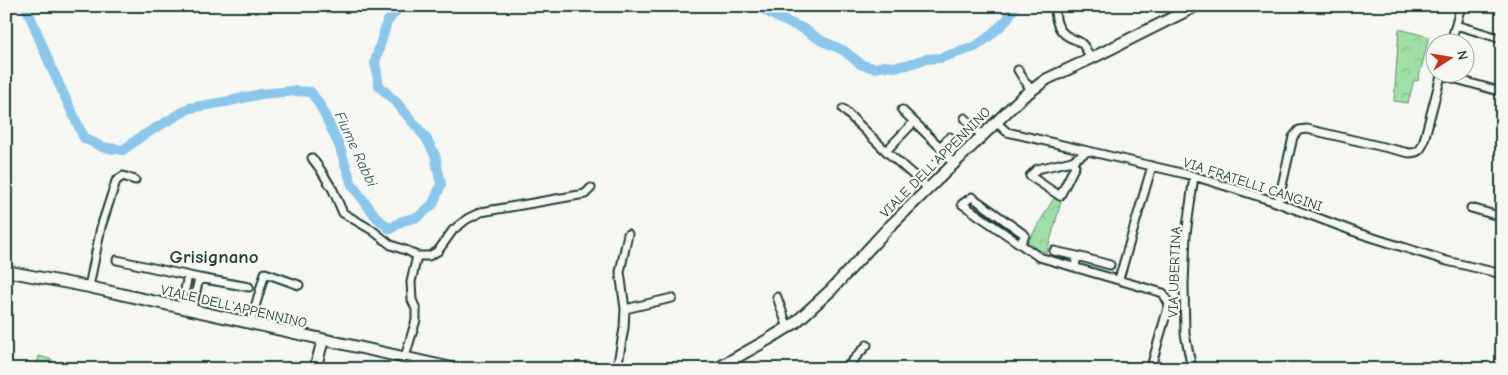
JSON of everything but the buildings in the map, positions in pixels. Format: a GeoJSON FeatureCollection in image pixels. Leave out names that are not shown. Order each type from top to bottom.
{"type":"FeatureCollection","features":[{"type":"Feature","properties":{"kind":"main road","name":"VIALE DELL'APPENNINO"},"geometry":{"type":"LineString","coordinates":[[716,369],[795,323],[831,290],[888,228],[1021,98],[1028,85],[1047,79],[1090,60],[1196,6]]}},
{"type":"Feature","properties":{"kind":"main road","name":"VIALE DELL'APPENNINO"},"geometry":{"type":"LineString","coordinates":[[6,271],[187,307],[250,324],[405,357],[418,365],[456,369]]}},
{"type":"Feature","properties":{"kind":"main road"},"geometry":{"type":"LineString","coordinates":[[315,369],[323,340]]}},
{"type":"Feature","properties":{"kind":"street"},"geometry":{"type":"LineString","coordinates":[[1055,6],[1056,19],[1061,31],[1082,43],[1090,60]]}},
{"type":"Feature","properties":{"kind":"street"},"geometry":{"type":"LineString","coordinates":[[1454,32],[1461,6]]}},
{"type":"Feature","properties":{"kind":"street"},"geometry":{"type":"LineString","coordinates":[[1456,26],[1502,38]]}},
{"type":"Feature","properties":{"kind":"street"},"geometry":{"type":"LineString","coordinates":[[1018,70],[1028,85]]}},
{"type":"Feature","properties":{"kind":"street"},"geometry":{"type":"LineString","coordinates":[[1278,203],[1293,137],[1299,130],[1307,129],[1414,153],[1420,150],[1424,144],[1440,82]]}},
{"type":"Feature","properties":{"kind":"street"},"geometry":{"type":"LineString","coordinates":[[1469,82],[1502,92]]}},
{"type":"Feature","properties":{"kind":"street"},"geometry":{"type":"LineString","coordinates":[[843,109],[928,188]]}},
{"type":"Feature","properties":{"kind":"street"},"geometry":{"type":"LineString","coordinates":[[902,110],[940,147],[953,164]]}},
{"type":"Feature","properties":{"kind":"street"},"geometry":{"type":"LineString","coordinates":[[965,118],[982,136]]}},
{"type":"Feature","properties":{"kind":"street"},"geometry":{"type":"LineString","coordinates":[[886,151],[914,122]]}},
{"type":"Feature","properties":{"kind":"street","name":"VIA FRATELLI CANGINI"},"geometry":{"type":"LineString","coordinates":[[996,122],[1007,132],[1194,176],[1278,203],[1358,233],[1447,261],[1502,274]]}},
{"type":"Feature","properties":{"kind":"street"},"geometry":{"type":"LineString","coordinates":[[940,147],[950,136]]}},
{"type":"Feature","properties":{"kind":"street"},"geometry":{"type":"LineString","coordinates":[[1072,161],[1075,166],[1060,196],[1030,176],[1037,169],[1072,161],[1088,151]]}},
{"type":"Feature","properties":{"kind":"street"},"geometry":{"type":"LineString","coordinates":[[312,158],[333,190],[343,213],[372,230],[391,245],[417,256],[430,256],[438,251],[453,230],[467,219],[481,212],[585,194],[591,188]]}},
{"type":"Feature","properties":{"kind":"street"},"geometry":{"type":"LineString","coordinates":[[1119,279],[1152,166]]}},
{"type":"Feature","properties":{"kind":"street"},"geometry":{"type":"LineString","coordinates":[[89,287],[101,227],[116,181],[124,176],[135,180]]}},
{"type":"Feature","properties":{"kind":"street","name":"VIA UBERTINA"},"geometry":{"type":"LineString","coordinates":[[1192,369],[1185,334],[1184,285],[1186,234],[1194,176]]}},
{"type":"Feature","properties":{"kind":"street"},"geometry":{"type":"LineString","coordinates":[[1020,244],[1025,235],[972,197],[962,204],[1020,244],[1039,257],[1163,293],[1169,304],[1151,367]]}},
{"type":"Feature","properties":{"kind":"street"},"geometry":{"type":"LineString","coordinates":[[1472,208],[1501,215]]}},
{"type":"Feature","properties":{"kind":"street"},"geometry":{"type":"LineString","coordinates":[[617,369],[624,328],[625,309],[620,272],[628,234]]}},
{"type":"Feature","properties":{"kind":"street"},"geometry":{"type":"LineString","coordinates":[[1054,251],[1110,265]]}},
{"type":"Feature","properties":{"kind":"street"},"geometry":{"type":"LineString","coordinates":[[405,357],[416,320],[411,282],[417,256]]}},
{"type":"Feature","properties":{"kind":"street"},"geometry":{"type":"LineString","coordinates":[[1075,267],[1077,256]]}},
{"type":"Feature","properties":{"kind":"street"},"geometry":{"type":"LineString","coordinates":[[117,260],[249,287]]}},
{"type":"Feature","properties":{"kind":"street"},"geometry":{"type":"LineString","coordinates":[[250,324],[265,273],[299,286]]}},
{"type":"Feature","properties":{"kind":"street"},"geometry":{"type":"LineString","coordinates":[[188,276],[182,302],[187,307],[193,305],[199,278]]}},
{"type":"Feature","properties":{"kind":"street"},"geometry":{"type":"LineString","coordinates":[[776,297],[788,328]]}},
{"type":"Feature","properties":{"kind":"street"},"geometry":{"type":"LineString","coordinates":[[625,309],[672,298]]}},
{"type":"Feature","properties":{"kind":"street"},"geometry":{"type":"LineString","coordinates":[[845,369],[867,345]]}},
{"type":"Feature","properties":{"kind":"green space"},"geometry":{"type":"Polygon","coordinates":[[[1399,29],[1426,36],[1426,49],[1418,81],[1414,80],[1408,103],[1394,101],[1399,29]]]}},
{"type":"Feature","properties":{"kind":"green space"},"geometry":{"type":"Polygon","coordinates":[[[1054,198],[1061,202],[1047,252],[1041,251],[1028,242],[1054,198]]]}},
{"type":"Feature","properties":{"kind":"green space"},"geometry":{"type":"Polygon","coordinates":[[[39,356],[53,360],[51,369],[36,369],[39,356]]]}},
{"type":"Feature","properties":{"kind":"waterway","name":"Fiume Rabbi"},"geometry":{"type":"LineString","coordinates":[[26,6],[51,67],[84,138],[102,147],[123,150],[142,136],[190,108],[261,94],[293,91],[311,92],[321,107],[339,145],[352,185],[377,218],[390,229],[402,221],[418,217],[433,204],[441,185],[435,155],[426,138],[397,103],[379,86],[375,62],[387,22],[400,6]]}},
{"type":"Feature","properties":{"kind":"waterway","name":"Fiume Rabbi"},"geometry":{"type":"LineString","coordinates":[[758,6],[780,19],[802,28],[822,41],[843,50],[862,65],[875,68],[907,65],[925,59],[940,58],[975,47],[1006,21],[1015,6]]}},
{"type":"Feature","properties":{"kind":"district","name":"Grisignano"},"geometry":{"type":"Point","coordinates":[214,256]}}]}
